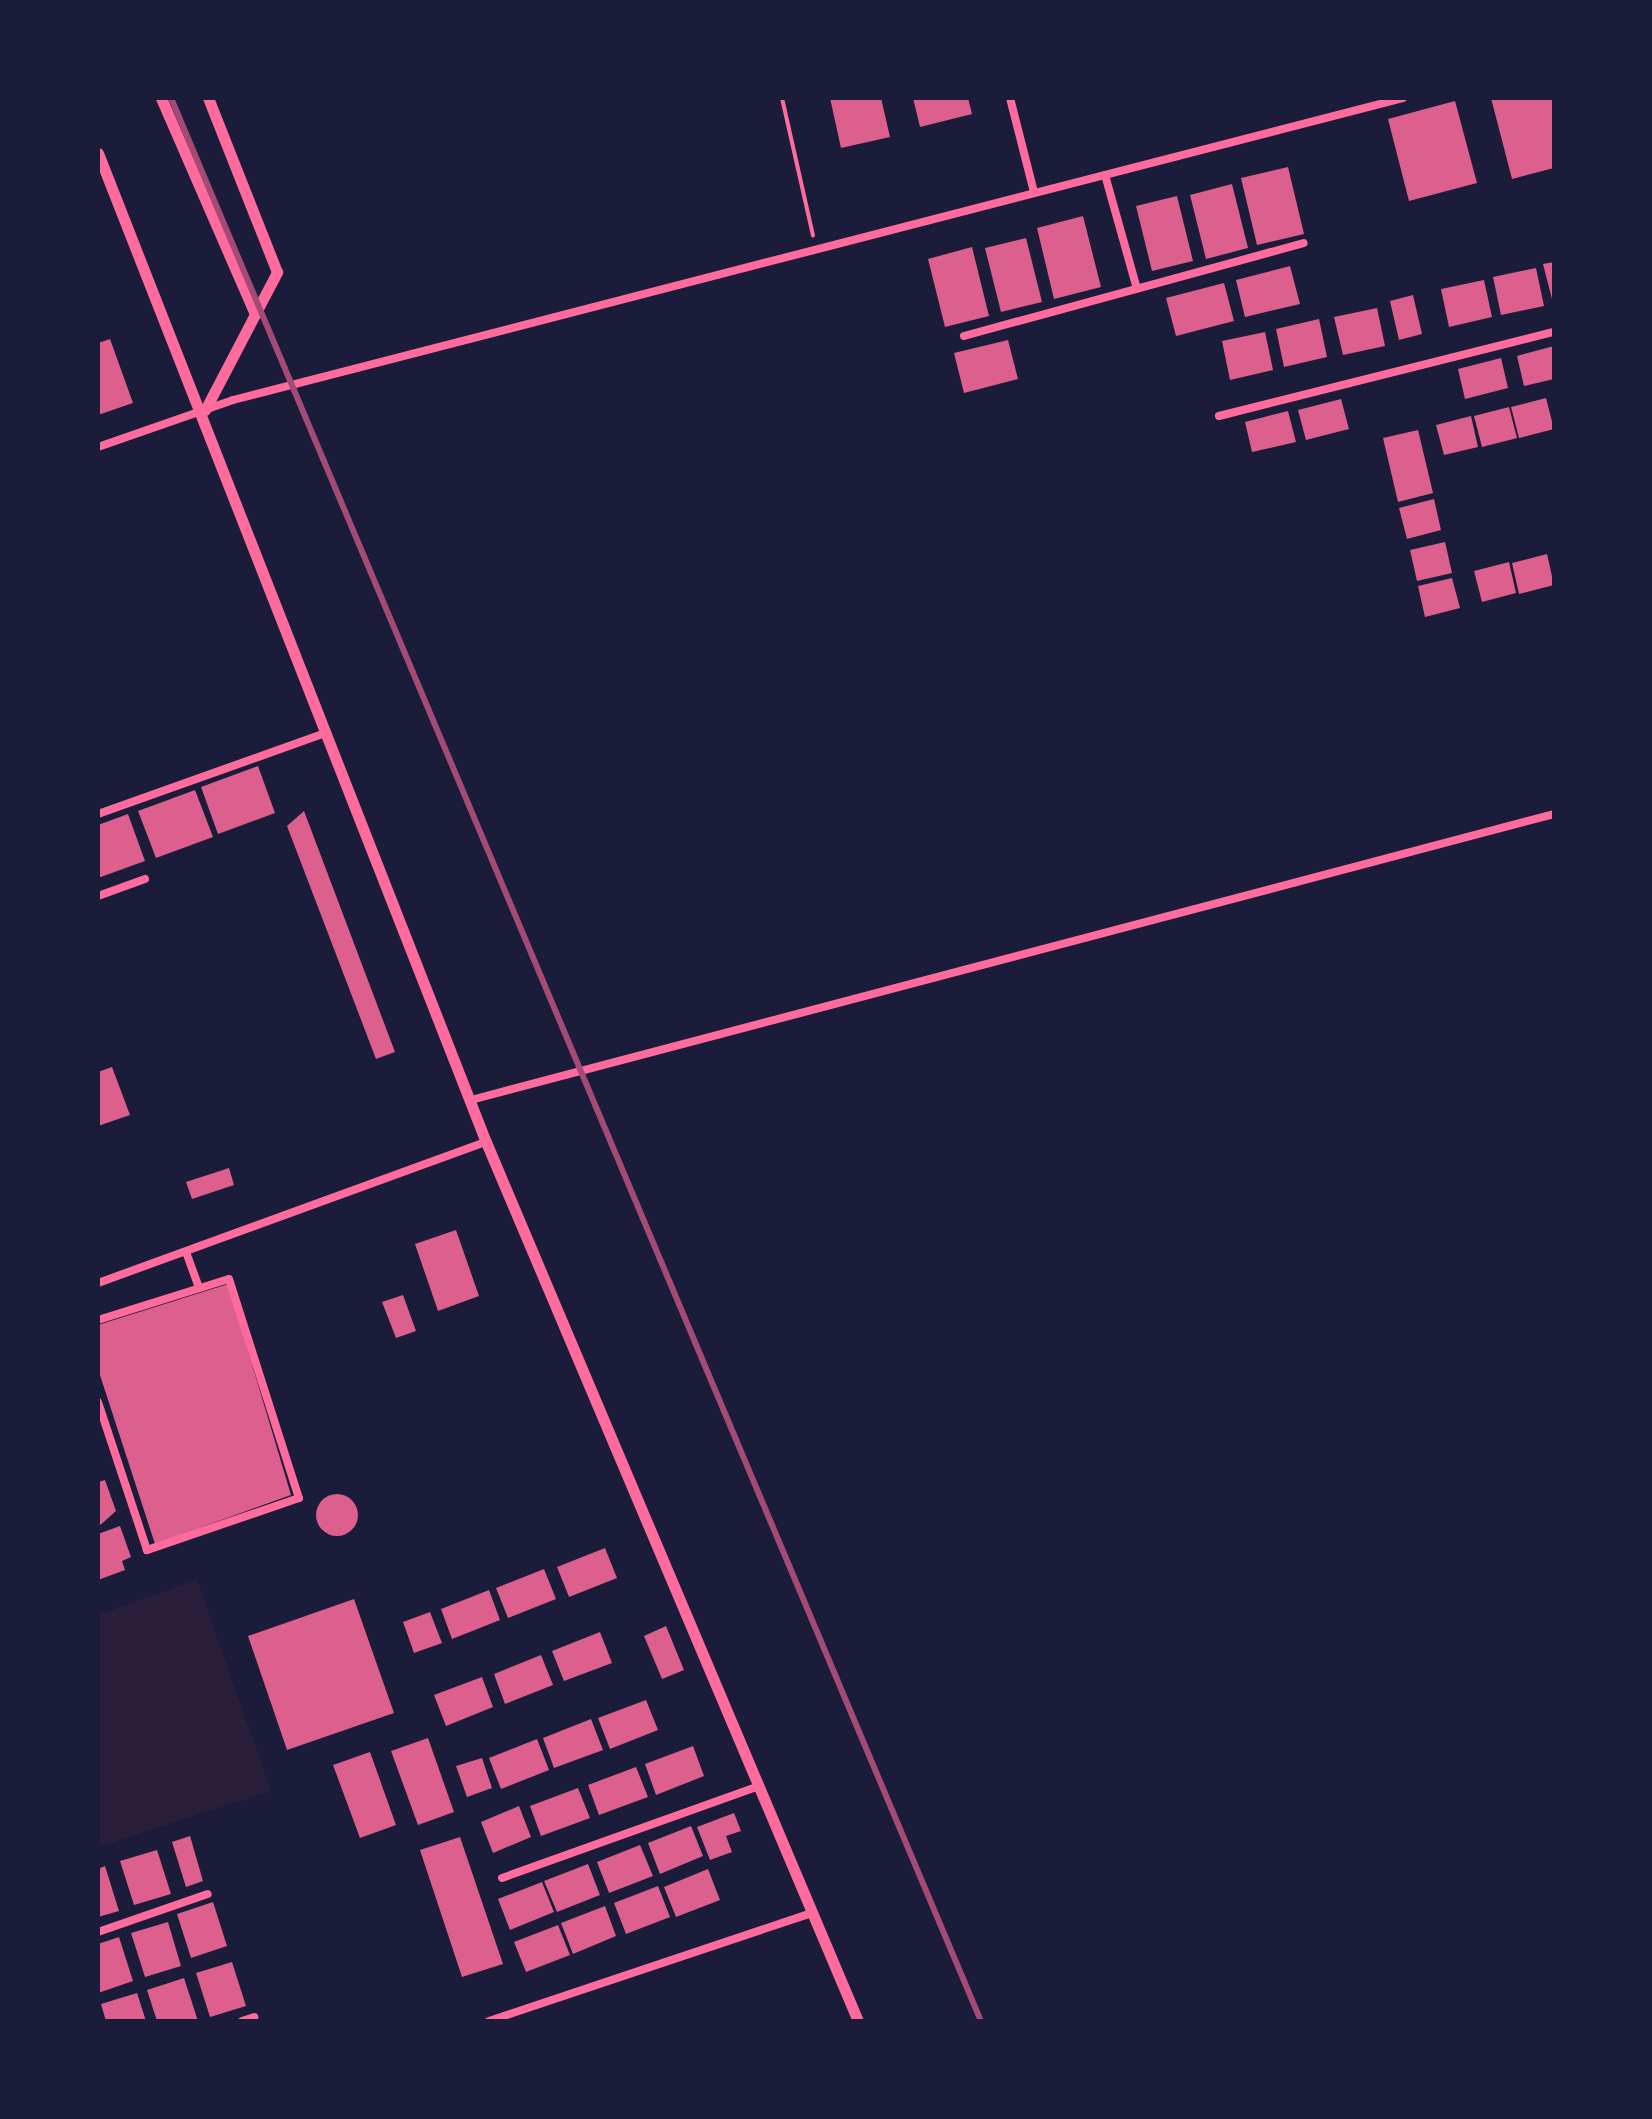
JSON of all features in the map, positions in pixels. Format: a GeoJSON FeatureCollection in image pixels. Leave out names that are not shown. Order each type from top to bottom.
{"type":"FeatureCollection","features":[{"type":"Feature","properties":{"kind":"street"},"geometry":{"type":"LineString","coordinates":[[161,98],[255,314]]}},
{"type":"Feature","properties":{"kind":"street"},"geometry":{"type":"LineString","coordinates":[[205,410],[277,272],[275,255],[208,98]]}},
{"type":"Feature","properties":{"kind":"street"},"geometry":{"type":"LineString","coordinates":[[1010,98],[1034,192]]}},
{"type":"Feature","properties":{"kind":"street"},"geometry":{"type":"LineString","coordinates":[[98,447],[205,410],[816,248],[1403,98]]}},
{"type":"Feature","properties":{"kind":"street"},"geometry":{"type":"LineString","coordinates":[[98,153],[205,410],[326,733],[486,1142],[754,1788],[858,2021]]}},
{"type":"Feature","properties":{"kind":"street"},"geometry":{"type":"LineString","coordinates":[[1105,175],[1137,289]]}},
{"type":"Feature","properties":{"kind":"street"},"geometry":{"type":"LineString","coordinates":[[964,336],[1304,243]]}},
{"type":"Feature","properties":{"kind":"street"},"geometry":{"type":"LineString","coordinates":[[1219,416],[1554,332]]}},
{"type":"Feature","properties":{"kind":"street"},"geometry":{"type":"LineString","coordinates":[[98,814],[326,733]]}},
{"type":"Feature","properties":{"kind":"street"},"geometry":{"type":"LineString","coordinates":[[471,1100],[1554,814]]}},
{"type":"Feature","properties":{"kind":"street"},"geometry":{"type":"LineString","coordinates":[[98,896],[145,879]]}},
{"type":"Feature","properties":{"kind":"street"},"geometry":{"type":"LineString","coordinates":[[98,1283],[486,1142]]}},
{"type":"Feature","properties":{"kind":"street"},"geometry":{"type":"LineString","coordinates":[[186,1252],[198,1285]]}},
{"type":"Feature","properties":{"kind":"street"},"geometry":{"type":"LineString","coordinates":[[98,1320],[222,1277],[233,1284],[297,1502],[147,1550],[98,1402]]}},
{"type":"Feature","properties":{"kind":"street"},"geometry":{"type":"LineString","coordinates":[[502,1878],[754,1788]]}},
{"type":"Feature","properties":{"kind":"street"},"geometry":{"type":"LineString","coordinates":[[98,1932],[208,1894]]}},
{"type":"Feature","properties":{"kind":"street"},"geometry":{"type":"LineString","coordinates":[[489,2021],[808,1914]]}},
{"type":"Feature","properties":{"kind":"street"},"geometry":{"type":"LineString","coordinates":[[242,2021],[254,2017]]}},
{"type":"Feature","properties":{"kind":"path"},"geometry":{"type":"LineString","coordinates":[[782,98],[816,248]]}},
{"type":"Feature","properties":{"kind":"shaded area"},"geometry":{"type":"Polygon","coordinates":[[[197,1580],[271,1791],[98,1847],[98,1615],[197,1580]]]}},
{"type":"Feature","properties":{"kind":"building"},"geometry":{"type":"Polygon","coordinates":[[[830,98],[881,98],[890,137],[841,148],[830,98]]]}},
{"type":"Feature","properties":{"kind":"building"},"geometry":{"type":"Polygon","coordinates":[[[913,98],[968,98],[972,114],[920,127],[913,98]]]}},
{"type":"Feature","properties":{"kind":"building"},"geometry":{"type":"Polygon","coordinates":[[[1491,98],[1554,98],[1554,168],[1512,179],[1491,98]]]}},
{"type":"Feature","properties":{"kind":"building"},"geometry":{"type":"Polygon","coordinates":[[[1455,101],[1477,183],[1409,201],[1388,119],[1455,101]]]}},
{"type":"Feature","properties":{"kind":"building"},"geometry":{"type":"Polygon","coordinates":[[[1288,167],[1304,234],[1257,245],[1241,178],[1288,167]]]}},
{"type":"Feature","properties":{"kind":"building"},"geometry":{"type":"Polygon","coordinates":[[[1232,184],[1248,248],[1206,259],[1190,195],[1232,184]]]}},
{"type":"Feature","properties":{"kind":"building"},"geometry":{"type":"Polygon","coordinates":[[[1177,196],[1193,261],[1152,271],[1136,206],[1177,196]]]}},
{"type":"Feature","properties":{"kind":"building"},"geometry":{"type":"Polygon","coordinates":[[[1083,216],[1101,287],[1054,299],[1037,228],[1083,216]]]}},
{"type":"Feature","properties":{"kind":"building"},"geometry":{"type":"Polygon","coordinates":[[[1026,238],[1042,302],[1001,312],[985,248],[1026,238]]]}},
{"type":"Feature","properties":{"kind":"building"},"geometry":{"type":"Polygon","coordinates":[[[972,247],[989,316],[945,327],[928,259],[972,247]]]}},
{"type":"Feature","properties":{"kind":"building"},"geometry":{"type":"Polygon","coordinates":[[[1554,262],[1554,303],[1553,303],[1543,264],[1554,262]]]}},
{"type":"Feature","properties":{"kind":"building"},"geometry":{"type":"Polygon","coordinates":[[[1290,266],[1300,304],[1245,317],[1236,280],[1290,266]]]}},
{"type":"Feature","properties":{"kind":"building"},"geometry":{"type":"Polygon","coordinates":[[[1536,268],[1544,306],[1501,315],[1493,277],[1536,268]]]}},
{"type":"Feature","properties":{"kind":"building"},"geometry":{"type":"Polygon","coordinates":[[[1484,280],[1492,317],[1449,327],[1441,289],[1484,280]]]}},
{"type":"Feature","properties":{"kind":"building"},"geometry":{"type":"Polygon","coordinates":[[[1224,283],[1234,321],[1176,336],[1166,298],[1224,283]]]}},
{"type":"Feature","properties":{"kind":"building"},"geometry":{"type":"Polygon","coordinates":[[[1413,295],[1422,334],[1399,340],[1390,301],[1413,295]]]}},
{"type":"Feature","properties":{"kind":"building"},"geometry":{"type":"Polygon","coordinates":[[[1377,308],[1385,346],[1343,355],[1334,317],[1377,308]]]}},
{"type":"Feature","properties":{"kind":"building"},"geometry":{"type":"Polygon","coordinates":[[[1319,319],[1327,357],[1284,367],[1276,329],[1319,319]]]}},
{"type":"Feature","properties":{"kind":"building"},"geometry":{"type":"Polygon","coordinates":[[[1265,332],[1273,370],[1230,380],[1222,341],[1265,332]]]}},
{"type":"Feature","properties":{"kind":"building"},"geometry":{"type":"Polygon","coordinates":[[[110,339],[133,403],[98,415],[98,343],[110,339]]]}},
{"type":"Feature","properties":{"kind":"building"},"geometry":{"type":"Polygon","coordinates":[[[1008,340],[1018,379],[964,393],[954,353],[1008,340]]]}},
{"type":"Feature","properties":{"kind":"building"},"geometry":{"type":"Polygon","coordinates":[[[1554,346],[1554,379],[1524,386],[1517,356],[1554,346]]]}},
{"type":"Feature","properties":{"kind":"building"},"geometry":{"type":"Polygon","coordinates":[[[1501,358],[1508,388],[1465,399],[1458,369],[1501,358]]]}},
{"type":"Feature","properties":{"kind":"building"},"geometry":{"type":"Polygon","coordinates":[[[1546,398],[1554,429],[1519,438],[1511,407],[1546,398]]]}},
{"type":"Feature","properties":{"kind":"building"},"geometry":{"type":"Polygon","coordinates":[[[1341,399],[1349,429],[1306,440],[1298,410],[1341,399]]]}},
{"type":"Feature","properties":{"kind":"building"},"geometry":{"type":"Polygon","coordinates":[[[1509,407],[1517,438],[1482,447],[1474,416],[1509,407]]]}},
{"type":"Feature","properties":{"kind":"building"},"geometry":{"type":"Polygon","coordinates":[[[1288,411],[1296,442],[1252,452],[1245,422],[1288,411]]]}},
{"type":"Feature","properties":{"kind":"building"},"geometry":{"type":"Polygon","coordinates":[[[1471,416],[1478,447],[1444,455],[1436,425],[1471,416]]]}},
{"type":"Feature","properties":{"kind":"building"},"geometry":{"type":"Polygon","coordinates":[[[1418,430],[1433,493],[1398,502],[1383,438],[1418,430]]]}},
{"type":"Feature","properties":{"kind":"building"},"geometry":{"type":"Polygon","coordinates":[[[1434,499],[1441,530],[1407,539],[1399,508],[1434,499]]]}},
{"type":"Feature","properties":{"kind":"building"},"geometry":{"type":"Polygon","coordinates":[[[1445,542],[1452,573],[1417,581],[1410,550],[1445,542]]]}},
{"type":"Feature","properties":{"kind":"building"},"geometry":{"type":"Polygon","coordinates":[[[1547,554],[1554,585],[1519,594],[1512,563],[1547,554]]]}},
{"type":"Feature","properties":{"kind":"building"},"geometry":{"type":"Polygon","coordinates":[[[1509,562],[1516,593],[1482,602],[1474,571],[1509,562]]]}},
{"type":"Feature","properties":{"kind":"building"},"geometry":{"type":"Polygon","coordinates":[[[1452,578],[1460,608],[1425,617],[1418,586],[1452,578]]]}},
{"type":"Feature","properties":{"kind":"building"},"geometry":{"type":"Polygon","coordinates":[[[258,766],[275,813],[218,834],[201,787],[258,766]]]}},
{"type":"Feature","properties":{"kind":"building"},"geometry":{"type":"Polygon","coordinates":[[[195,790],[213,837],[156,858],[138,811],[195,790]]]}},
{"type":"Feature","properties":{"kind":"building"},"geometry":{"type":"Polygon","coordinates":[[[304,811],[395,1052],[376,1059],[287,826],[304,811]]]}},
{"type":"Feature","properties":{"kind":"building"},"geometry":{"type":"Polygon","coordinates":[[[128,814],[145,861],[98,878],[98,825],[128,814]]]}},
{"type":"Feature","properties":{"kind":"building"},"geometry":{"type":"Polygon","coordinates":[[[112,1067],[130,1115],[98,1126],[98,1072],[112,1067]]]}},
{"type":"Feature","properties":{"kind":"building"},"geometry":{"type":"Polygon","coordinates":[[[229,1168],[234,1185],[192,1199],[186,1182],[229,1168]]]}},
{"type":"Feature","properties":{"kind":"building"},"geometry":{"type":"Polygon","coordinates":[[[456,1230],[479,1296],[438,1311],[415,1244],[456,1230]]]}},
{"type":"Feature","properties":{"kind":"building"},"geometry":{"type":"Polygon","coordinates":[[[228,1284],[291,1495],[155,1544],[98,1369],[98,1325],[228,1284]]]}},
{"type":"Feature","properties":{"kind":"building"},"geometry":{"type":"Polygon","coordinates":[[[403,1295],[416,1331],[396,1338],[382,1302],[403,1295]]]}},
{"type":"Feature","properties":{"kind":"building"},"geometry":{"type":"Polygon","coordinates":[[[105,1480],[116,1511],[98,1527],[98,1482],[105,1480]]]}},
{"type":"Feature","properties":{"kind":"building"},"geometry":{"type":"Polygon","coordinates":[[[337,1494],[352,1500],[358,1515],[352,1530],[337,1536],[322,1530],[316,1515],[322,1500],[337,1494]]]}},
{"type":"Feature","properties":{"kind":"building"},"geometry":{"type":"Polygon","coordinates":[[[120,1526],[131,1557],[122,1561],[125,1570],[98,1580],[98,1534],[120,1526]]]}},
{"type":"Feature","properties":{"kind":"building"},"geometry":{"type":"Polygon","coordinates":[[[605,1548],[617,1578],[569,1597],[557,1567],[605,1548]]]}},
{"type":"Feature","properties":{"kind":"building"},"geometry":{"type":"Polygon","coordinates":[[[544,1569],[556,1599],[508,1618],[496,1588],[544,1569]]]}},
{"type":"Feature","properties":{"kind":"building"},"geometry":{"type":"Polygon","coordinates":[[[489,1590],[500,1620],[452,1639],[441,1609],[489,1590]]]}},
{"type":"Feature","properties":{"kind":"building"},"geometry":{"type":"Polygon","coordinates":[[[354,1599],[394,1713],[287,1750],[248,1636],[354,1599]]]}},
{"type":"Feature","properties":{"kind":"building"},"geometry":{"type":"Polygon","coordinates":[[[430,1612],[442,1643],[414,1653],[403,1622],[430,1612]]]}},
{"type":"Feature","properties":{"kind":"building"},"geometry":{"type":"Polygon","coordinates":[[[666,1626],[684,1670],[662,1679],[644,1636],[666,1626]]]}},
{"type":"Feature","properties":{"kind":"building"},"geometry":{"type":"Polygon","coordinates":[[[600,1632],[612,1663],[564,1681],[552,1651],[600,1632]]]}},
{"type":"Feature","properties":{"kind":"building"},"geometry":{"type":"Polygon","coordinates":[[[541,1655],[553,1685],[505,1704],[494,1674],[541,1655]]]}},
{"type":"Feature","properties":{"kind":"building"},"geometry":{"type":"Polygon","coordinates":[[[482,1677],[493,1707],[446,1726],[434,1695],[482,1677]]]}},
{"type":"Feature","properties":{"kind":"building"},"geometry":{"type":"Polygon","coordinates":[[[646,1700],[658,1730],[610,1749],[598,1718],[646,1700]]]}},
{"type":"Feature","properties":{"kind":"building"},"geometry":{"type":"Polygon","coordinates":[[[591,1719],[603,1750],[554,1768],[543,1738],[591,1719]]]}},
{"type":"Feature","properties":{"kind":"building"},"geometry":{"type":"Polygon","coordinates":[[[428,1738],[454,1812],[418,1825],[391,1751],[428,1738]]]}},
{"type":"Feature","properties":{"kind":"building"},"geometry":{"type":"Polygon","coordinates":[[[537,1739],[549,1770],[501,1789],[489,1758],[537,1739]]]}},
{"type":"Feature","properties":{"kind":"building"},"geometry":{"type":"Polygon","coordinates":[[[693,1746],[704,1776],[656,1795],[645,1764],[693,1746]]]}},
{"type":"Feature","properties":{"kind":"building"},"geometry":{"type":"Polygon","coordinates":[[[370,1752],[396,1825],[360,1838],[333,1765],[370,1752]]]}},
{"type":"Feature","properties":{"kind":"building"},"geometry":{"type":"Polygon","coordinates":[[[482,1758],[492,1788],[467,1797],[456,1766],[482,1758]]]}},
{"type":"Feature","properties":{"kind":"building"},"geometry":{"type":"Polygon","coordinates":[[[636,1767],[648,1797],[599,1815],[588,1785],[636,1767]]]}},
{"type":"Feature","properties":{"kind":"building"},"geometry":{"type":"Polygon","coordinates":[[[578,1788],[590,1818],[541,1836],[530,1806],[578,1788]]]}},
{"type":"Feature","properties":{"kind":"building"},"geometry":{"type":"Polygon","coordinates":[[[519,1806],[531,1837],[493,1853],[481,1822],[519,1806]]]}},
{"type":"Feature","properties":{"kind":"building"},"geometry":{"type":"Polygon","coordinates":[[[734,1813],[741,1831],[726,1836],[732,1852],[710,1860],[697,1827],[734,1813]]]}},
{"type":"Feature","properties":{"kind":"building"},"geometry":{"type":"Polygon","coordinates":[[[691,1826],[703,1856],[660,1874],[648,1843],[691,1826]]]}},
{"type":"Feature","properties":{"kind":"building"},"geometry":{"type":"Polygon","coordinates":[[[190,1836],[203,1881],[186,1887],[172,1842],[190,1836]]]}},
{"type":"Feature","properties":{"kind":"building"},"geometry":{"type":"Polygon","coordinates":[[[460,1837],[503,1964],[462,1977],[420,1850],[460,1837]]]}},
{"type":"Feature","properties":{"kind":"building"},"geometry":{"type":"Polygon","coordinates":[[[640,1845],[653,1876],[609,1893],[597,1862],[640,1845]]]}},
{"type":"Feature","properties":{"kind":"building"},"geometry":{"type":"Polygon","coordinates":[[[157,1850],[171,1894],[134,1905],[120,1861],[157,1850]]]}},
{"type":"Feature","properties":{"kind":"building"},"geometry":{"type":"Polygon","coordinates":[[[588,1864],[600,1895],[557,1912],[544,1881],[588,1864]]]}},
{"type":"Feature","properties":{"kind":"building"},"geometry":{"type":"Polygon","coordinates":[[[105,1866],[119,1911],[98,1917],[98,1869],[105,1866]]]}},
{"type":"Feature","properties":{"kind":"building"},"geometry":{"type":"Polygon","coordinates":[[[708,1869],[720,1900],[676,1917],[664,1887],[708,1869]]]}},
{"type":"Feature","properties":{"kind":"building"},"geometry":{"type":"Polygon","coordinates":[[[542,1882],[554,1912],[510,1930],[498,1899],[542,1882]]]}},
{"type":"Feature","properties":{"kind":"building"},"geometry":{"type":"Polygon","coordinates":[[[658,1886],[670,1917],[626,1934],[614,1903],[658,1886]]]}},
{"type":"Feature","properties":{"kind":"building"},"geometry":{"type":"Polygon","coordinates":[[[213,1902],[227,1946],[191,1958],[177,1914],[213,1902]]]}},
{"type":"Feature","properties":{"kind":"building"},"geometry":{"type":"Polygon","coordinates":[[[605,1906],[616,1936],[573,1954],[561,1923],[605,1906]]]}},
{"type":"Feature","properties":{"kind":"building"},"geometry":{"type":"Polygon","coordinates":[[[168,1922],[181,1966],[145,1977],[131,1933],[168,1922]]]}},
{"type":"Feature","properties":{"kind":"building"},"geometry":{"type":"Polygon","coordinates":[[[558,1925],[570,1955],[526,1972],[514,1942],[558,1925]]]}},
{"type":"Feature","properties":{"kind":"building"},"geometry":{"type":"Polygon","coordinates":[[[119,1937],[133,1981],[98,1993],[98,1944],[119,1937]]]}},
{"type":"Feature","properties":{"kind":"building"},"geometry":{"type":"Polygon","coordinates":[[[232,1962],[246,2006],[210,2017],[196,1973],[232,1962]]]}},
{"type":"Feature","properties":{"kind":"building"},"geometry":{"type":"Polygon","coordinates":[[[184,1978],[198,2021],[157,2021],[147,1990],[184,1978]]]}},
{"type":"Feature","properties":{"kind":"building"},"geometry":{"type":"Polygon","coordinates":[[[137,1993],[146,2021],[106,2021],[101,2004],[137,1993]]]}},
{"type":"Feature","properties":{"kind":"railway"},"geometry":{"type":"LineString","coordinates":[[171,98],[981,2021]]}}]}
